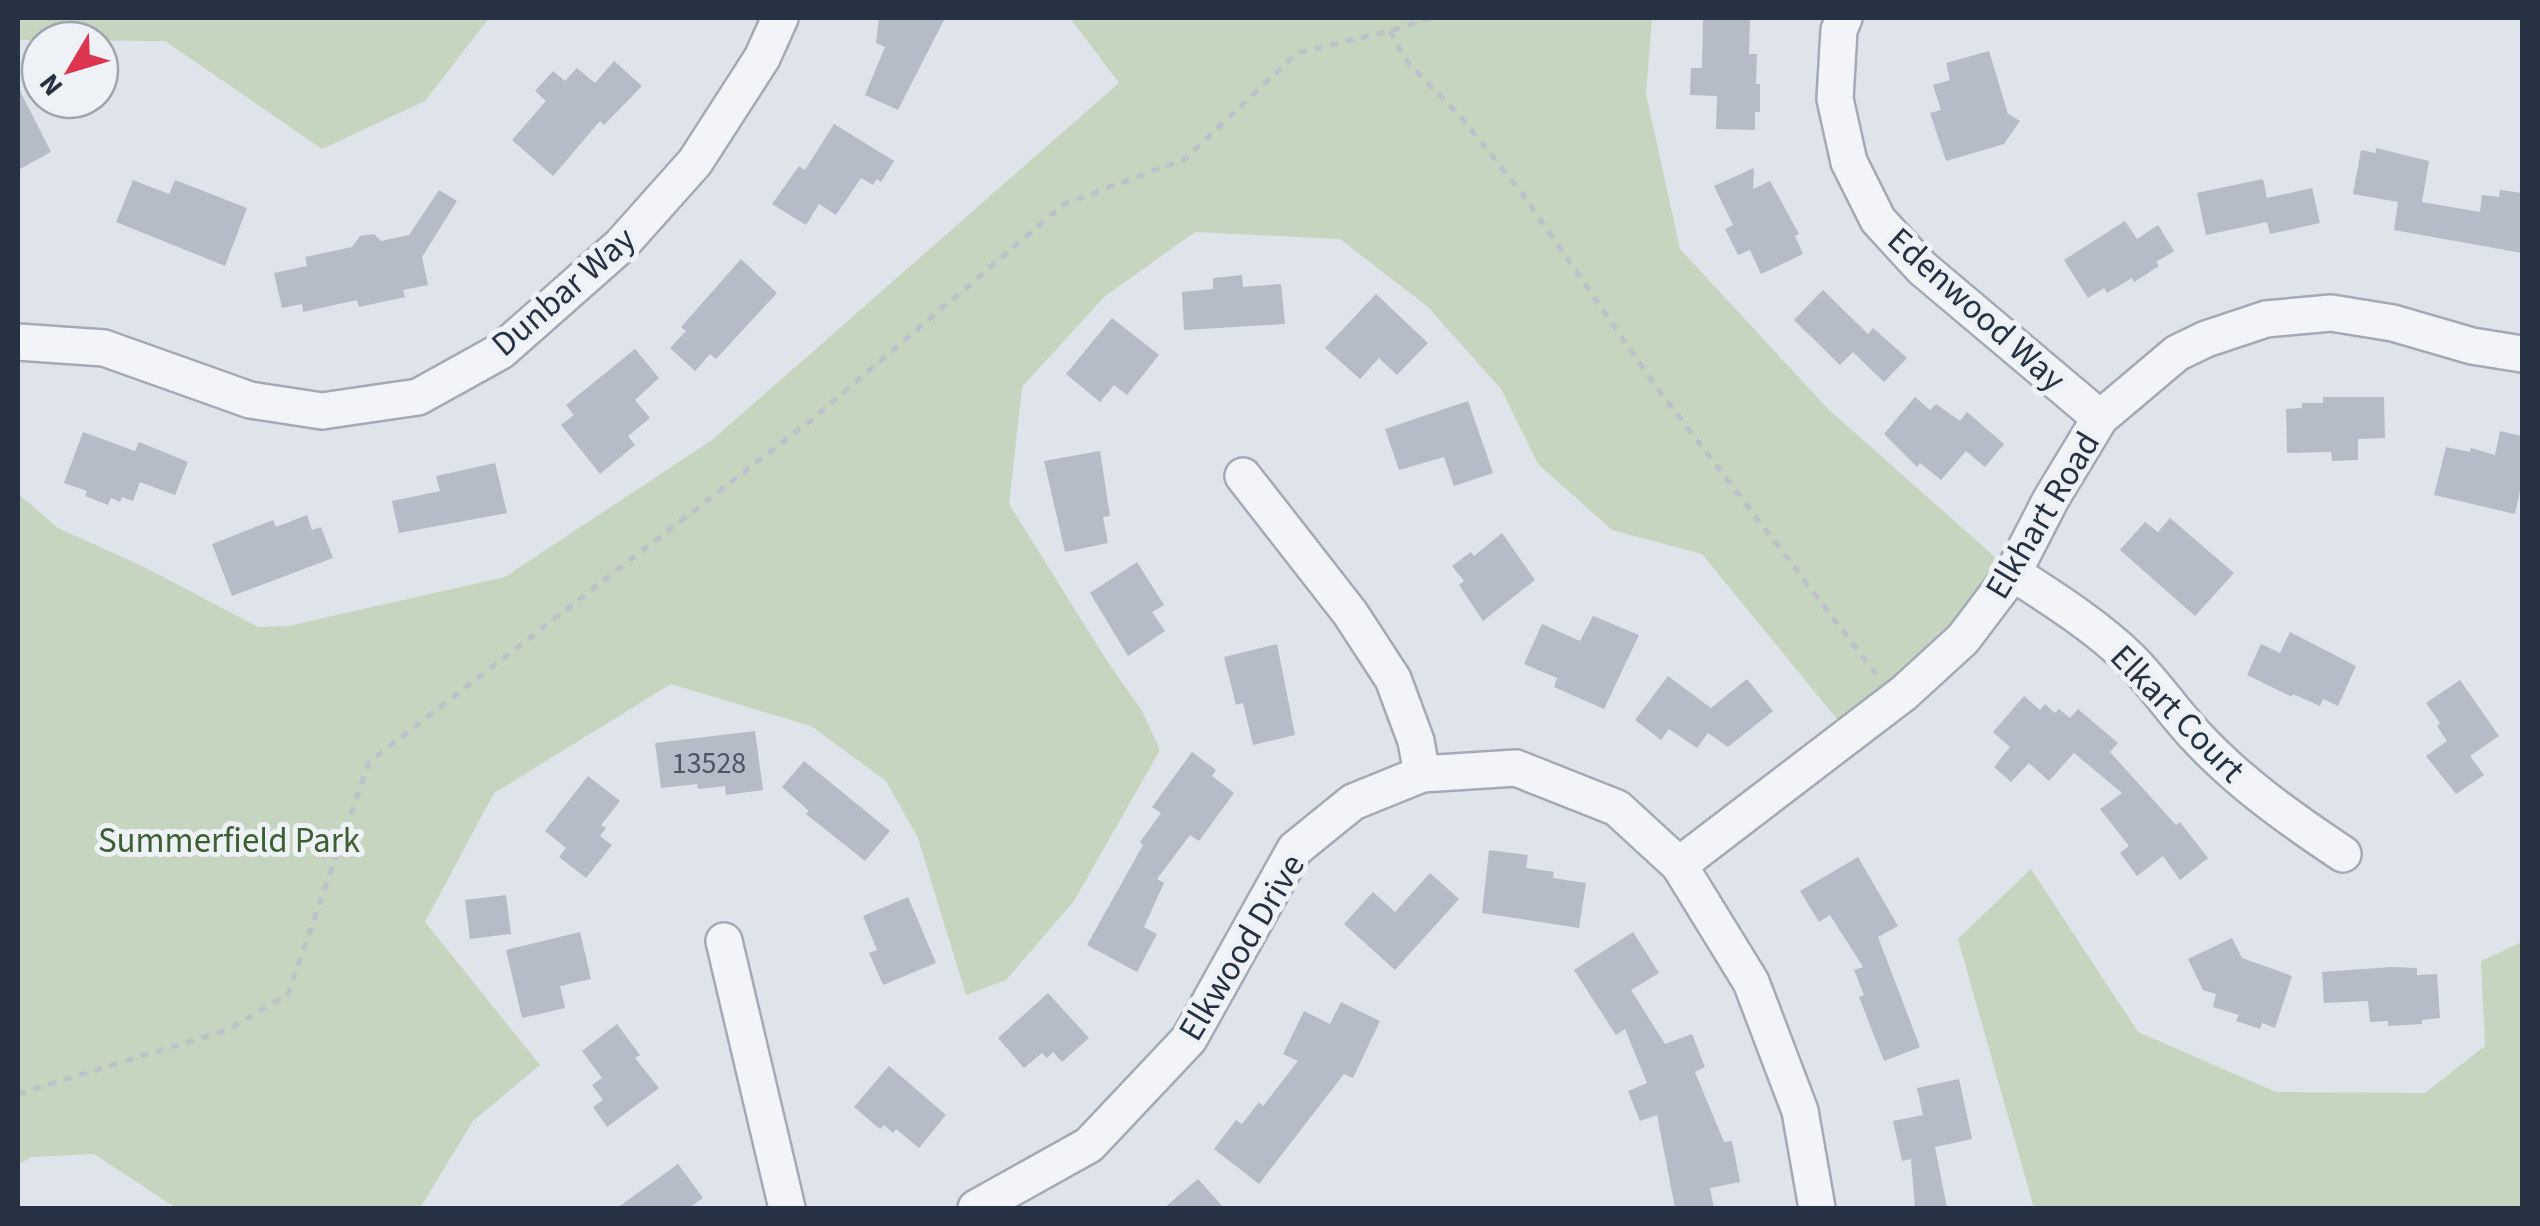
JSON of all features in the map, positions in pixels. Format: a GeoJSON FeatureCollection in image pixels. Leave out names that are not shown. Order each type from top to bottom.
{"type":"FeatureCollection","features":[{"type":"Feature","properties":{"kind":"street","name":"Dunbar Way"},"geometry":{"type":"LineString","coordinates":[[18,342],[104,348],[250,400],[322,411],[418,396],[501,351],[622,246],[695,162],[762,58],[780,18]]}},
{"type":"Feature","properties":{"kind":"street","name":"Edenwood Way"},"geometry":{"type":"LineString","coordinates":[[1844,18],[1839,30],[1835,99],[1849,162],[1878,220],[1922,268],[2100,418]]}},
{"type":"Feature","properties":{"kind":"street","name":"Elkhart Road"},"geometry":{"type":"LineString","coordinates":[[1679,866],[1904,693],[1963,639],[2013,573],[2100,418],[2176,354],[2206,338],[2266,319],[2331,313],[2362,316],[2472,346],[2522,354]]}},
{"type":"Feature","properties":{"kind":"street"},"geometry":{"type":"LineString","coordinates":[[1243,476],[1350,613],[1394,679],[1416,741],[1422,774]]}},
{"type":"Feature","properties":{"kind":"street","name":"Elkart Court"},"geometry":{"type":"LineString","coordinates":[[2013,573],[2072,612],[2130,660],[2236,777],[2343,854]]}},
{"type":"Feature","properties":{"kind":"street","name":"Elkwood Drive"},"geometry":{"type":"LineString","coordinates":[[976,1208],[1090,1145],[1189,1039],[1295,849],[1353,802],[1422,774],[1516,768],[1617,808],[1679,866],[1751,982],[1800,1111],[1818,1208]]}},
{"type":"Feature","properties":{"kind":"street"},"geometry":{"type":"LineString","coordinates":[[724,941],[787,1208]]}},
{"type":"Feature","properties":{"kind":"path"},"geometry":{"type":"LineString","coordinates":[[18,1094],[230,1028],[288,994],[369,762],[810,422],[1064,204],[1185,159],[1296,53],[1430,18]]}},
{"type":"Feature","properties":{"kind":"path"},"geometry":{"type":"LineString","coordinates":[[1390,31],[1406,62],[1460,116],[1524,196],[1654,384],[1877,675]]}},
{"type":"Feature","properties":{"kind":"green space"},"geometry":{"type":"Polygon","coordinates":[[[18,18],[489,18],[425,101],[322,149],[165,41],[120,41],[120,20],[20,20],[18,40],[18,18]]]}},
{"type":"Feature","properties":{"kind":"green space","name":"Summerfield Park"},"geometry":{"type":"Polygon","coordinates":[[[1070,18],[1652,18],[1646,94],[1680,249],[1828,409],[2013,573],[1850,735],[1702,554],[1612,530],[1538,464],[1501,389],[1428,307],[1340,239],[1195,232],[1104,297],[1022,387],[1009,504],[1142,711],[1160,750],[1074,901],[1006,980],[966,995],[918,838],[886,781],[811,726],[671,684],[494,793],[425,922],[540,1065],[473,1121],[420,1208],[176,1208],[94,1154],[32,1157],[18,1164],[18,494],[58,528],[144,567],[258,627],[288,626],[505,577],[712,440],[1119,83],[1070,18]]]}},
{"type":"Feature","properties":{"kind":"green space"},"geometry":{"type":"Polygon","coordinates":[[[2031,869],[2138,1032],[2276,1092],[2425,1093],[2485,1046],[2481,961],[2522,942],[2522,1208],[2034,1208],[1958,939],[2031,869]]]}},
{"type":"Feature","properties":{"kind":"building"},"geometry":{"type":"Polygon","coordinates":[[[879,18],[945,18],[898,110],[865,95],[885,47],[876,43],[879,18]]]}},
{"type":"Feature","properties":{"kind":"building"},"geometry":{"type":"Polygon","coordinates":[[[1703,18],[1750,18],[1749,54],[1757,54],[1756,84],[1760,84],[1760,112],[1755,112],[1755,130],[1716,129],[1717,96],[1690,95],[1691,68],[1702,68],[1703,18]]]}},
{"type":"Feature","properties":{"kind":"building"},"geometry":{"type":"Polygon","coordinates":[[[1989,51],[2008,114],[2020,121],[2004,144],[1946,161],[1930,113],[1941,110],[1933,85],[1950,80],[1946,63],[1989,51]]]}},
{"type":"Feature","properties":{"kind":"building"},"geometry":{"type":"Polygon","coordinates":[[[614,61],[642,86],[604,125],[600,121],[553,176],[512,140],[546,101],[535,91],[553,71],[565,81],[577,68],[595,83],[614,61]]]}},
{"type":"Feature","properties":{"kind":"building"},"geometry":{"type":"Polygon","coordinates":[[[18,87],[20,120],[35,120],[51,152],[18,170],[18,87]]]}},
{"type":"Feature","properties":{"kind":"building"},"geometry":{"type":"Polygon","coordinates":[[[834,124],[894,161],[881,182],[877,179],[873,185],[861,178],[836,215],[819,204],[806,225],[772,204],[799,166],[805,170],[834,124]]]}},
{"type":"Feature","properties":{"kind":"building"},"geometry":{"type":"Polygon","coordinates":[[[2376,148],[2429,161],[2422,202],[2480,212],[2482,195],[2499,197],[2500,190],[2522,193],[2522,253],[2394,230],[2398,202],[2353,194],[2361,150],[2376,153],[2376,148]]]}},
{"type":"Feature","properties":{"kind":"building"},"geometry":{"type":"Polygon","coordinates":[[[1754,168],[1753,189],[1770,181],[1799,234],[1795,236],[1803,254],[1761,274],[1750,250],[1738,255],[1725,229],[1733,225],[1714,186],[1754,168]]]}},
{"type":"Feature","properties":{"kind":"building"},"geometry":{"type":"Polygon","coordinates":[[[2263,179],[2267,198],[2312,188],[2320,223],[2270,234],[2267,222],[2206,235],[2197,193],[2263,179]]]}},
{"type":"Feature","properties":{"kind":"building"},"geometry":{"type":"Polygon","coordinates":[[[133,180],[169,194],[175,180],[247,208],[225,266],[116,222],[133,180]]]}},
{"type":"Feature","properties":{"kind":"building"},"geometry":{"type":"Polygon","coordinates":[[[439,190],[457,201],[422,257],[428,285],[403,290],[405,297],[359,307],[357,300],[303,312],[302,304],[282,308],[274,273],[307,266],[305,257],[352,247],[360,236],[374,234],[381,241],[409,235],[439,190]]]}},
{"type":"Feature","properties":{"kind":"building"},"geometry":{"type":"Polygon","coordinates":[[[2125,221],[2137,239],[2158,225],[2174,251],[2134,282],[2132,278],[2107,293],[2104,288],[2088,298],[2064,260],[2125,221]]]}},
{"type":"Feature","properties":{"kind":"building"},"geometry":{"type":"Polygon","coordinates":[[[741,259],[777,293],[716,359],[710,354],[695,371],[670,348],[686,331],[681,327],[741,259]]]}},
{"type":"Feature","properties":{"kind":"building"},"geometry":{"type":"Polygon","coordinates":[[[1242,275],[1243,287],[1281,284],[1285,324],[1184,330],[1182,292],[1213,289],[1213,278],[1242,275]]]}},
{"type":"Feature","properties":{"kind":"building"},"geometry":{"type":"Polygon","coordinates":[[[1823,290],[1868,334],[1873,328],[1907,358],[1884,382],[1853,352],[1840,365],[1794,320],[1823,290]]]}},
{"type":"Feature","properties":{"kind":"building"},"geometry":{"type":"Polygon","coordinates":[[[1376,294],[1428,343],[1397,375],[1379,358],[1360,379],[1325,348],[1376,294]]]}},
{"type":"Feature","properties":{"kind":"building"},"geometry":{"type":"Polygon","coordinates":[[[1112,318],[1159,355],[1127,395],[1114,385],[1100,402],[1066,374],[1112,318]]]}},
{"type":"Feature","properties":{"kind":"building"},"geometry":{"type":"Polygon","coordinates":[[[635,349],[659,378],[635,400],[650,418],[628,436],[635,445],[600,474],[561,425],[574,415],[566,405],[635,349]]]}},
{"type":"Feature","properties":{"kind":"building"},"geometry":{"type":"Polygon","coordinates":[[[1915,397],[1930,410],[1936,404],[1960,421],[1967,412],[2004,444],[1985,467],[1966,451],[1941,480],[1920,463],[1917,467],[1884,434],[1915,397]]]}},
{"type":"Feature","properties":{"kind":"building"},"geometry":{"type":"Polygon","coordinates":[[[2323,397],[2384,397],[2385,438],[2358,439],[2358,460],[2332,461],[2331,452],[2287,453],[2286,409],[2302,408],[2302,403],[2323,403],[2323,397]]]}},
{"type":"Feature","properties":{"kind":"building"},"geometry":{"type":"Polygon","coordinates":[[[1468,401],[1493,473],[1454,486],[1444,457],[1399,470],[1385,429],[1468,401]]]}},
{"type":"Feature","properties":{"kind":"building"},"geometry":{"type":"Polygon","coordinates":[[[2500,431],[2522,436],[2522,482],[2515,514],[2434,495],[2446,447],[2470,452],[2471,448],[2495,455],[2500,431]]]}},
{"type":"Feature","properties":{"kind":"building"},"geometry":{"type":"Polygon","coordinates":[[[83,432],[135,451],[139,442],[188,462],[175,495],[140,482],[133,501],[111,498],[108,505],[85,496],[87,491],[64,483],[83,432]]]}},
{"type":"Feature","properties":{"kind":"building"},"geometry":{"type":"Polygon","coordinates":[[[1100,451],[1110,516],[1103,517],[1108,543],[1065,552],[1044,461],[1100,451]]]}},
{"type":"Feature","properties":{"kind":"building"},"geometry":{"type":"Polygon","coordinates":[[[495,463],[507,513],[399,533],[392,501],[440,491],[436,476],[495,463]]]}},
{"type":"Feature","properties":{"kind":"building"},"geometry":{"type":"Polygon","coordinates":[[[307,515],[312,530],[321,527],[333,558],[232,596],[212,544],[273,520],[276,527],[307,515]]]}},
{"type":"Feature","properties":{"kind":"building"},"geometry":{"type":"Polygon","coordinates":[[[2170,518],[2234,573],[2195,616],[2120,550],[2145,522],[2158,532],[2170,518]]]}},
{"type":"Feature","properties":{"kind":"building"},"geometry":{"type":"Polygon","coordinates":[[[1502,533],[1535,580],[1483,621],[1459,585],[1464,581],[1452,566],[1471,552],[1474,556],[1502,533]]]}},
{"type":"Feature","properties":{"kind":"building"},"geometry":{"type":"Polygon","coordinates":[[[1137,562],[1164,605],[1152,612],[1165,631],[1128,656],[1090,593],[1137,562]]]}},
{"type":"Feature","properties":{"kind":"building"},"geometry":{"type":"Polygon","coordinates":[[[1593,616],[1639,635],[1604,709],[1554,687],[1557,678],[1524,664],[1542,624],[1580,641],[1593,616]]]}},
{"type":"Feature","properties":{"kind":"building"},"geometry":{"type":"Polygon","coordinates":[[[2290,632],[2356,666],[2338,706],[2323,699],[2320,706],[2293,694],[2292,697],[2247,675],[2261,644],[2280,653],[2290,632]]]}},
{"type":"Feature","properties":{"kind":"building"},"geometry":{"type":"Polygon","coordinates":[[[1277,644],[1295,735],[1253,745],[1243,703],[1236,705],[1224,657],[1277,644]]]}},
{"type":"Feature","properties":{"kind":"building"},"geometry":{"type":"Polygon","coordinates":[[[1668,676],[1711,708],[1747,679],[1773,711],[1728,747],[1708,733],[1697,748],[1669,729],[1661,740],[1635,720],[1668,676]]]}},
{"type":"Feature","properties":{"kind":"building"},"geometry":{"type":"Polygon","coordinates":[[[2460,680],[2499,736],[2470,756],[2484,775],[2456,794],[2426,756],[2447,741],[2426,703],[2460,680]]]}},
{"type":"Feature","properties":{"kind":"building"},"geometry":{"type":"Polygon","coordinates":[[[2024,696],[2040,710],[2045,704],[2070,718],[2078,709],[2118,743],[2110,752],[2176,825],[2180,822],[2208,858],[2180,880],[2163,856],[2137,876],[2120,853],[2129,846],[2100,809],[2122,793],[2074,753],[2049,781],[2029,763],[2011,782],[1994,767],[2010,747],[1993,732],[2024,696]]]}},
{"type":"Feature","properties":{"kind":"building"},"geometry":{"type":"Polygon","coordinates":[[[755,731],[763,790],[726,795],[725,786],[661,788],[655,743],[755,731]]]}},
{"type":"Feature","properties":{"kind":"building"},"geometry":{"type":"Polygon","coordinates":[[[1192,752],[1216,770],[1212,776],[1234,793],[1199,841],[1190,835],[1157,879],[1164,883],[1144,927],[1157,934],[1137,972],[1087,945],[1143,845],[1140,842],[1161,813],[1152,807],[1192,752]]]}},
{"type":"Feature","properties":{"kind":"building"},"geometry":{"type":"Polygon","coordinates":[[[804,761],[890,831],[865,861],[806,814],[809,811],[782,787],[804,761]]]}},
{"type":"Feature","properties":{"kind":"building"},"geometry":{"type":"Polygon","coordinates":[[[588,776],[620,801],[601,825],[606,828],[600,836],[612,845],[586,878],[559,857],[566,848],[545,831],[588,776]]]}},
{"type":"Feature","properties":{"kind":"building"},"geometry":{"type":"Polygon","coordinates":[[[1489,850],[1528,855],[1526,868],[1554,872],[1553,878],[1586,883],[1579,928],[1482,913],[1489,850]]]}},
{"type":"Feature","properties":{"kind":"building"},"geometry":{"type":"Polygon","coordinates":[[[1858,857],[1898,926],[1878,937],[1920,1047],[1884,1061],[1859,997],[1864,995],[1854,970],[1863,967],[1830,915],[1819,922],[1800,891],[1858,857]]]}},
{"type":"Feature","properties":{"kind":"building"},"geometry":{"type":"Polygon","coordinates":[[[1430,873],[1459,899],[1395,970],[1344,924],[1373,892],[1395,912],[1430,873]]]}},
{"type":"Feature","properties":{"kind":"building"},"geometry":{"type":"Polygon","coordinates":[[[506,895],[511,934],[470,939],[465,900],[506,895]]]}},
{"type":"Feature","properties":{"kind":"building"},"geometry":{"type":"Polygon","coordinates":[[[908,897],[936,963],[883,985],[869,953],[877,950],[863,916],[908,897]]]}},
{"type":"Feature","properties":{"kind":"building"},"geometry":{"type":"Polygon","coordinates":[[[580,932],[591,979],[560,986],[565,1008],[522,1018],[506,950],[580,932]]]}},
{"type":"Feature","properties":{"kind":"building"},"geometry":{"type":"Polygon","coordinates":[[[1633,932],[1659,973],[1631,990],[1665,1044],[1692,1034],[1705,1067],[1695,1072],[1724,1142],[1732,1141],[1740,1182],[1710,1188],[1714,1208],[1675,1208],[1657,1115],[1640,1121],[1628,1091],[1647,1083],[1625,1029],[1616,1035],[1574,970],[1633,932]]]}},
{"type":"Feature","properties":{"kind":"building"},"geometry":{"type":"Polygon","coordinates":[[[2232,938],[2242,958],[2292,976],[2275,1028],[2262,1023],[2260,1029],[2236,1021],[2239,1015],[2213,1007],[2216,994],[2203,990],[2188,959],[2232,938]]]}},
{"type":"Feature","properties":{"kind":"building"},"geometry":{"type":"Polygon","coordinates":[[[2417,968],[2417,975],[2437,974],[2440,1018],[2422,1020],[2422,1024],[2388,1026],[2388,1021],[2370,1022],[2368,1001],[2324,1003],[2322,972],[2417,968]]]}},
{"type":"Feature","properties":{"kind":"building"},"geometry":{"type":"Polygon","coordinates":[[[1048,993],[1089,1038],[1062,1062],[1053,1052],[1047,1058],[1042,1053],[1024,1068],[998,1038],[1048,993]]]}},
{"type":"Feature","properties":{"kind":"building"},"geometry":{"type":"Polygon","coordinates":[[[1341,1002],[1380,1021],[1353,1078],[1344,1074],[1259,1184],[1214,1149],[1236,1120],[1242,1124],[1259,1102],[1263,1106],[1298,1061],[1283,1054],[1304,1011],[1330,1024],[1341,1002]]]}},
{"type":"Feature","properties":{"kind":"building"},"geometry":{"type":"Polygon","coordinates":[[[617,1024],[640,1055],[635,1058],[659,1088],[607,1127],[593,1107],[603,1100],[592,1085],[602,1078],[582,1051],[617,1024]]]}},
{"type":"Feature","properties":{"kind":"building"},"geometry":{"type":"Polygon","coordinates":[[[889,1066],[946,1115],[919,1148],[896,1129],[893,1133],[884,1125],[880,1129],[854,1107],[889,1066]]]}},
{"type":"Feature","properties":{"kind":"building"},"geometry":{"type":"Polygon","coordinates":[[[1959,1079],[1972,1139],[1935,1147],[1947,1208],[1915,1208],[1911,1159],[1902,1161],[1893,1121],[1923,1115],[1917,1088],[1959,1079]]]}},
{"type":"Feature","properties":{"kind":"building"},"geometry":{"type":"Polygon","coordinates":[[[678,1164],[703,1198],[689,1208],[617,1208],[678,1164]]]}},
{"type":"Feature","properties":{"kind":"building"},"geometry":{"type":"Polygon","coordinates":[[[1198,1179],[1224,1208],[1164,1208],[1198,1179]]]}}]}
